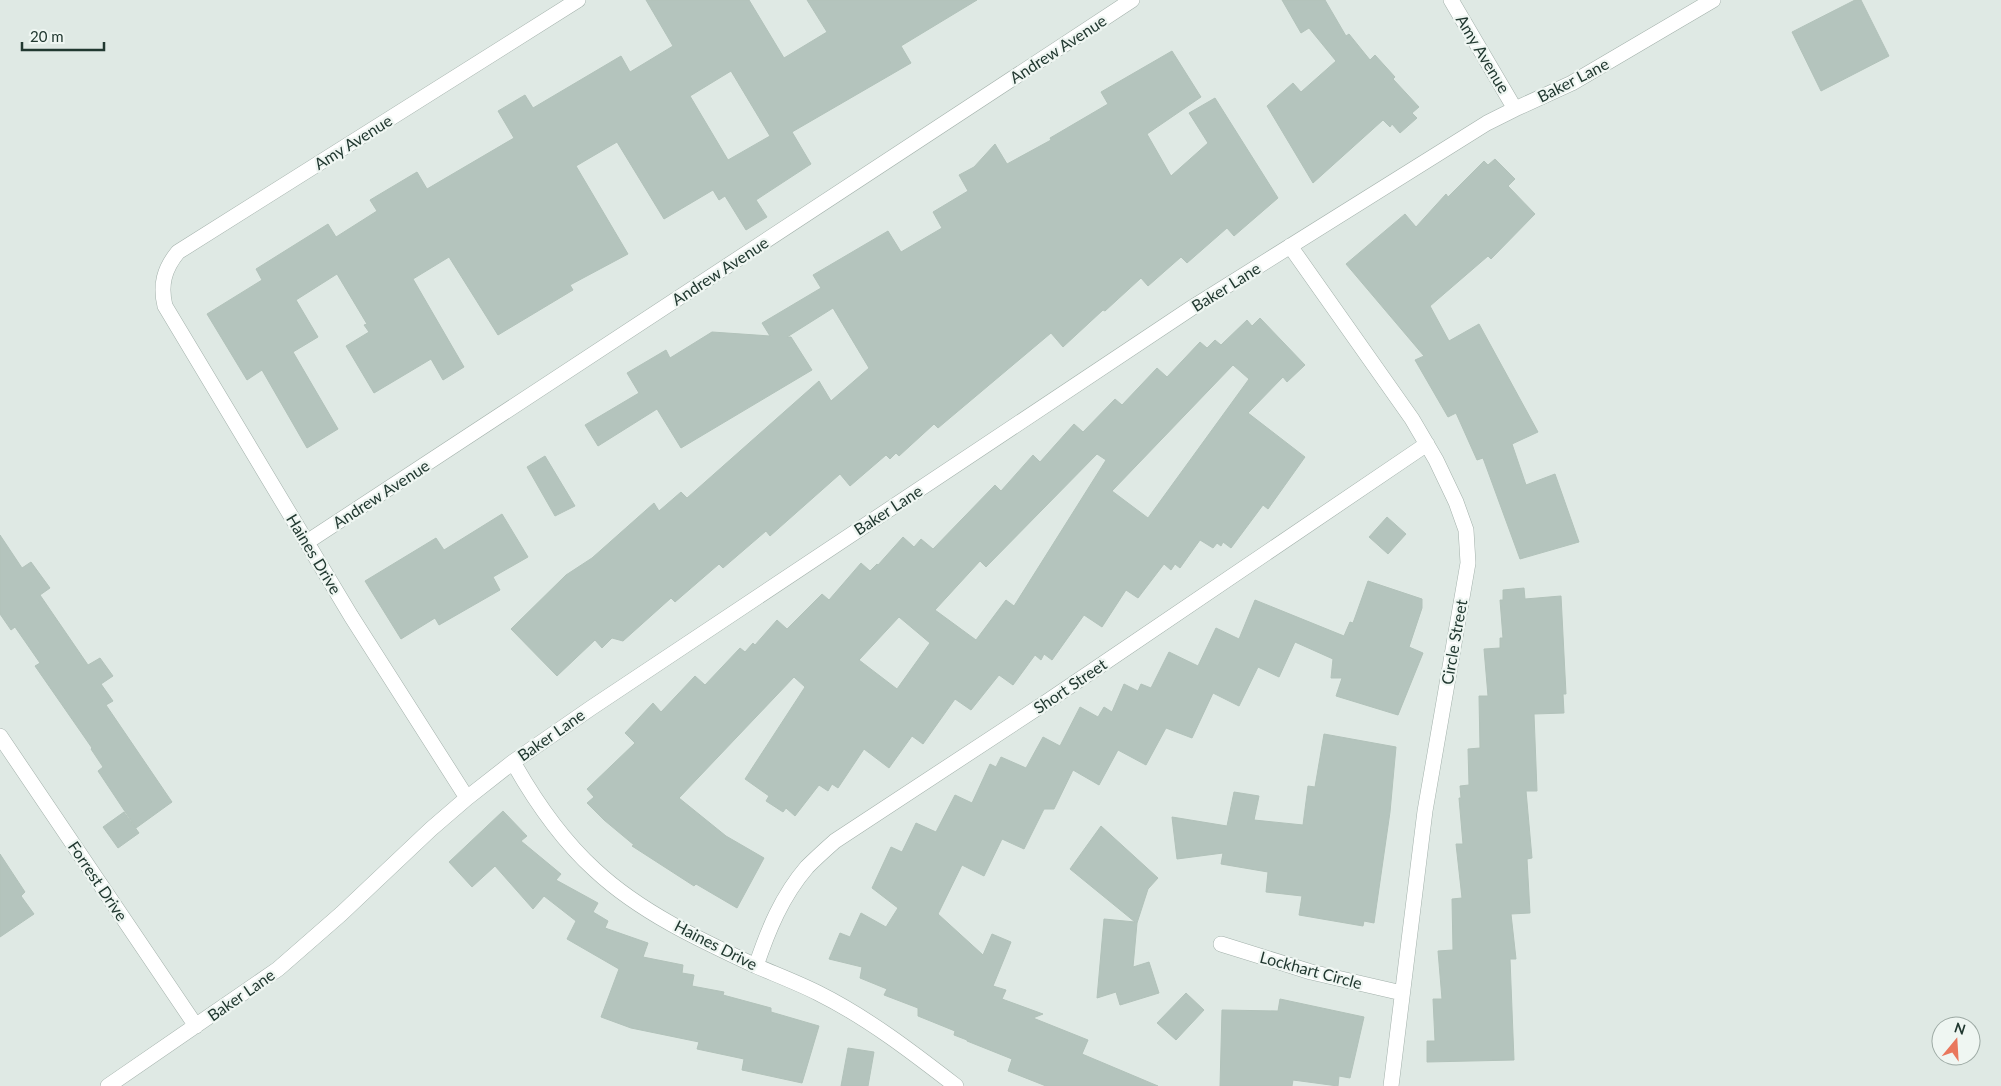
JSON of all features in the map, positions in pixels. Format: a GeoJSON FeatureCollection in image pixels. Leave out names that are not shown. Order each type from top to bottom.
{"type":"FeatureCollection","features":[{"type":"Feature","properties":{"kind":"street","name":"Amy Avenue"},"geometry":{"type":"LineString","coordinates":[[165,306],[162,293],[163,279],[169,263],[178,252],[578,0]]}},
{"type":"Feature","properties":{"kind":"street","name":"Andrew Avenue"},"geometry":{"type":"LineString","coordinates":[[307,542],[1132,0]]}},
{"type":"Feature","properties":{"kind":"street","name":"Amy Avenue"},"geometry":{"type":"LineString","coordinates":[[1450,0],[1515,109]]}},
{"type":"Feature","properties":{"kind":"street","name":"Baker Lane"},"geometry":{"type":"LineString","coordinates":[[108,1086],[278,969],[341,914],[431,829],[513,762],[749,601],[1193,307],[1487,123],[1572,83],[1714,0]]}},
{"type":"Feature","properties":{"kind":"street","name":"Circle Street"},"geometry":{"type":"LineString","coordinates":[[1290,246],[1427,444],[1456,502],[1466,530],[1468,563],[1425,811],[1391,1086]]}},
{"type":"Feature","properties":{"kind":"street","name":"Haines Drive"},"geometry":{"type":"LineString","coordinates":[[165,306],[307,542],[467,798]]}},
{"type":"Feature","properties":{"kind":"street","name":"Short Street"},"geometry":{"type":"LineString","coordinates":[[756,966],[767,932],[784,898],[808,867],[835,841],[1048,701],[1427,444]]}},
{"type":"Feature","properties":{"kind":"street","name":"Forrest Drive"},"geometry":{"type":"LineString","coordinates":[[0,736],[196,1026]]}},
{"type":"Feature","properties":{"kind":"street","name":"Haines Drive"},"geometry":{"type":"LineString","coordinates":[[513,762],[529,791],[558,829],[595,870],[631,899],[673,924],[756,966],[819,993],[886,1033],[956,1086]]}},
{"type":"Feature","properties":{"kind":"street","name":"Lockhart Circle"},"geometry":{"type":"LineString","coordinates":[[1221,944],[1311,972],[1402,994]]}},
{"type":"Feature","properties":{"kind":"building"},"geometry":{"type":"Polygon","coordinates":[[[646,0],[749,0],[784,58],[827,32],[807,0],[977,0],[901,46],[911,63],[792,132],[811,164],[756,200],[767,217],[746,230],[725,196],[719,200],[713,190],[664,219],[617,142],[576,166],[628,254],[570,285],[573,290],[498,335],[449,257],[413,279],[464,367],[443,380],[431,359],[374,393],[346,346],[369,332],[364,325],[367,324],[337,274],[296,300],[318,337],[293,352],[338,429],[307,448],[262,370],[247,380],[207,314],[262,280],[256,269],[328,224],[336,237],[377,211],[370,200],[417,172],[427,189],[514,138],[498,111],[525,95],[533,108],[621,56],[630,72],[673,46],[646,0]],[[731,71],[690,96],[728,160],[770,136],[731,71]]]}},
{"type":"Feature","properties":{"kind":"building"},"geometry":{"type":"Polygon","coordinates":[[[1282,0],[1325,0],[1346,36],[1349,34],[1370,60],[1375,55],[1395,77],[1393,79],[1419,107],[1412,113],[1417,118],[1400,133],[1392,124],[1390,127],[1383,120],[1313,183],[1267,106],[1293,83],[1301,92],[1336,61],[1309,28],[1301,33],[1282,0]]]}},
{"type":"Feature","properties":{"kind":"building"},"geometry":{"type":"Polygon","coordinates":[[[1855,0],[1861,0],[1889,56],[1821,91],[1792,32],[1855,0]]]}},
{"type":"Feature","properties":{"kind":"building"},"geometry":{"type":"Polygon","coordinates":[[[1172,51],[1201,97],[1147,134],[1171,176],[1208,143],[1189,113],[1215,98],[1278,198],[1234,236],[1227,228],[1187,263],[1181,257],[1148,286],[1141,278],[1063,347],[1051,333],[938,428],[934,424],[899,456],[896,453],[890,459],[886,455],[850,486],[840,474],[770,536],[766,531],[723,568],[719,564],[675,602],[671,598],[623,641],[612,638],[602,648],[595,640],[557,676],[511,629],[566,575],[592,558],[654,503],[659,511],[681,492],[687,498],[819,381],[831,401],[869,368],[833,308],[787,337],[791,337],[812,370],[681,448],[657,409],[598,446],[585,425],[639,393],[627,373],[666,350],[670,358],[712,332],[770,336],[762,323],[821,288],[813,275],[888,231],[901,252],[942,228],[933,212],[968,191],[959,175],[974,167],[995,144],[1007,164],[1051,140],[1050,138],[1108,104],[1101,92],[1172,51]]]}},
{"type":"Feature","properties":{"kind":"building"},"geometry":{"type":"Polygon","coordinates":[[[1495,159],[1515,179],[1508,186],[1535,214],[1491,259],[1488,256],[1430,306],[1449,341],[1479,324],[1538,432],[1512,444],[1526,485],[1555,474],[1579,542],[1520,559],[1483,458],[1477,460],[1456,413],[1448,417],[1415,360],[1424,356],[1346,264],[1405,214],[1416,227],[1446,194],[1448,197],[1484,161],[1488,165],[1495,159]]]}},
{"type":"Feature","properties":{"kind":"building"},"geometry":{"type":"Polygon","coordinates":[[[1260,318],[1305,365],[1287,382],[1283,377],[1248,413],[1305,457],[1268,509],[1263,505],[1231,548],[1223,542],[1221,546],[1217,543],[1213,548],[1200,540],[1180,568],[1175,564],[1171,570],[1164,564],[1138,598],[1126,590],[1102,627],[1084,615],[1052,660],[1044,654],[1041,660],[1035,655],[1013,685],[999,675],[971,710],[955,699],[923,744],[912,736],[889,768],[864,749],[838,788],[832,784],[828,791],[819,785],[795,816],[786,808],[783,812],[766,801],[769,796],[745,779],[805,687],[794,677],[679,798],[726,836],[764,858],[737,908],[696,884],[694,886],[632,846],[634,845],[587,803],[594,797],[587,789],[635,743],[625,733],[653,703],[661,712],[695,676],[705,685],[740,648],[745,652],[753,643],[755,645],[777,620],[787,629],[822,594],[829,600],[861,563],[870,571],[878,565],[903,537],[914,547],[921,539],[933,549],[995,485],[1001,491],[1033,455],[1040,462],[1074,424],[1083,432],[1115,399],[1122,405],[1157,368],[1167,377],[1200,342],[1207,348],[1215,340],[1221,345],[1247,320],[1252,326],[1260,318]],[[1233,365],[1112,491],[1148,518],[1249,379],[1233,365]],[[1097,454],[986,567],[980,561],[935,610],[976,640],[1006,600],[1014,606],[1106,460],[1097,454]],[[899,617],[859,660],[897,689],[930,643],[899,617]]]}},
{"type":"Feature","properties":{"kind":"building"},"geometry":{"type":"Polygon","coordinates":[[[545,456],[575,506],[555,516],[527,467],[545,456]]]}},
{"type":"Feature","properties":{"kind":"building"},"geometry":{"type":"Polygon","coordinates":[[[502,514],[528,557],[493,577],[500,590],[439,625],[435,618],[401,639],[365,581],[436,538],[444,550],[502,514]]]}},
{"type":"Feature","properties":{"kind":"building"},"geometry":{"type":"Polygon","coordinates":[[[1387,517],[1406,534],[1388,554],[1369,537],[1387,517]]]}},
{"type":"Feature","properties":{"kind":"building"},"geometry":{"type":"Polygon","coordinates":[[[0,535],[22,568],[31,562],[50,588],[40,595],[88,665],[100,658],[113,676],[101,684],[113,701],[106,705],[172,802],[136,828],[98,771],[103,767],[92,748],[35,666],[40,663],[15,627],[11,630],[0,614],[0,535]]]}},
{"type":"Feature","properties":{"kind":"building"},"geometry":{"type":"Polygon","coordinates":[[[1368,581],[1422,599],[1422,608],[1409,647],[1423,653],[1398,715],[1336,696],[1342,678],[1331,678],[1333,659],[1295,642],[1279,677],[1258,667],[1239,706],[1213,693],[1192,738],[1166,728],[1146,765],[1118,750],[1099,785],[1073,770],[1054,809],[1044,809],[1024,849],[1002,839],[984,876],[962,865],[938,914],[983,955],[992,934],[1011,942],[993,986],[1006,990],[1002,999],[1043,1014],[1033,1018],[1088,1040],[1082,1054],[1158,1086],[1046,1086],[1008,1071],[1012,1059],[954,1035],[955,1031],[918,1016],[918,1008],[884,995],[887,989],[860,978],[862,967],[829,959],[840,933],[850,937],[861,913],[886,927],[898,908],[872,888],[891,847],[902,852],[916,823],[936,832],[955,795],[972,803],[990,764],[996,767],[1001,757],[1026,768],[1043,737],[1060,746],[1080,707],[1098,717],[1104,707],[1112,712],[1124,684],[1138,691],[1141,684],[1151,688],[1169,652],[1198,666],[1216,628],[1239,639],[1255,600],[1344,636],[1350,622],[1353,623],[1368,581]]]}},
{"type":"Feature","properties":{"kind":"building"},"geometry":{"type":"Polygon","coordinates":[[[1524,588],[1525,599],[1561,596],[1566,694],[1563,694],[1564,713],[1534,714],[1537,791],[1526,791],[1532,858],[1527,859],[1530,913],[1511,914],[1516,959],[1510,959],[1514,1060],[1427,1062],[1427,1041],[1435,1041],[1433,999],[1442,999],[1438,951],[1453,950],[1452,899],[1462,898],[1456,844],[1463,844],[1459,798],[1461,798],[1460,786],[1469,785],[1468,749],[1480,748],[1479,696],[1488,696],[1484,649],[1500,648],[1500,638],[1503,638],[1500,600],[1503,600],[1503,590],[1524,588]]]}},
{"type":"Feature","properties":{"kind":"building"},"geometry":{"type":"Polygon","coordinates":[[[1324,734],[1396,747],[1390,812],[1374,923],[1364,921],[1363,926],[1299,915],[1302,896],[1266,892],[1268,872],[1221,864],[1223,853],[1177,859],[1172,817],[1227,826],[1234,792],[1259,796],[1254,820],[1303,825],[1308,786],[1315,787],[1324,734]]]}},
{"type":"Feature","properties":{"kind":"building"},"geometry":{"type":"Polygon","coordinates":[[[503,811],[527,836],[521,841],[561,874],[556,880],[598,903],[593,912],[608,921],[605,928],[648,943],[643,957],[683,965],[682,973],[694,975],[692,986],[724,992],[723,995],[771,1008],[771,1012],[819,1026],[802,1083],[742,1070],[744,1059],[697,1049],[699,1042],[631,1028],[601,1017],[619,969],[567,939],[576,921],[544,896],[533,909],[495,866],[472,887],[449,862],[503,811]]]}},
{"type":"Feature","properties":{"kind":"building"},"geometry":{"type":"Polygon","coordinates":[[[124,812],[139,833],[118,848],[103,827],[124,812]]]}},
{"type":"Feature","properties":{"kind":"building"},"geometry":{"type":"Polygon","coordinates":[[[1101,826],[1158,878],[1148,889],[1137,923],[1133,967],[1149,962],[1159,993],[1120,1005],[1116,992],[1097,998],[1104,919],[1135,922],[1070,869],[1101,826]]]}},
{"type":"Feature","properties":{"kind":"building"},"geometry":{"type":"Polygon","coordinates":[[[0,854],[25,892],[21,896],[34,914],[0,937],[0,854]]]}},
{"type":"Feature","properties":{"kind":"building"},"geometry":{"type":"Polygon","coordinates":[[[1186,993],[1204,1010],[1176,1040],[1157,1023],[1186,993]]]}},
{"type":"Feature","properties":{"kind":"building"},"geometry":{"type":"Polygon","coordinates":[[[1280,999],[1364,1017],[1350,1078],[1339,1076],[1338,1086],[1293,1080],[1292,1086],[1220,1086],[1222,1010],[1278,1011],[1280,999]]]}},
{"type":"Feature","properties":{"kind":"building"},"geometry":{"type":"Polygon","coordinates":[[[848,1048],[874,1052],[868,1086],[841,1086],[848,1048]]]}}]}
